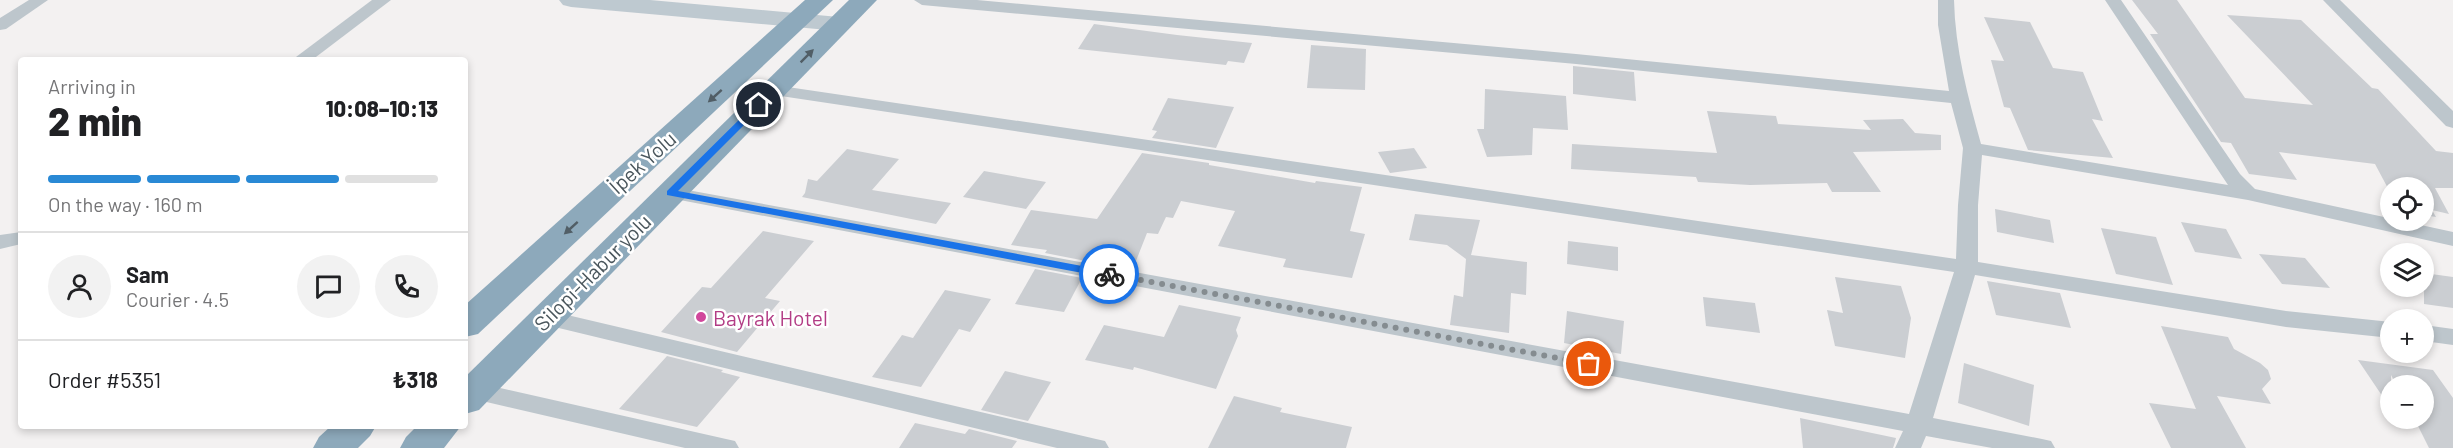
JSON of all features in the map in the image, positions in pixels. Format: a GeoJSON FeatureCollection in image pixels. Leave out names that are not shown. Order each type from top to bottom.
{"type":"FeatureCollection","features":[{"type":"Feature","properties":{"kind":"highway","name":"İpek Yolu"},"geometry":{"type":"LineString","coordinates":[[468,322],[820,0]]}},
{"type":"Feature","properties":{"kind":"highway","name":"Silopi-Habur yolu"},"geometry":{"type":"LineString","coordinates":[[479,386],[864,0]]}},
{"type":"Feature","properties":{"kind":"highway"},"geometry":{"type":"LineString","coordinates":[[333,448],[353,429]]}},
{"type":"Feature","properties":{"kind":"highway"},"geometry":{"type":"LineString","coordinates":[[420,448],[438,429]]}},
{"type":"Feature","properties":{"kind":"street"},"geometry":{"type":"LineString","coordinates":[[0,25],[40,0]]}},
{"type":"Feature","properties":{"kind":"street"},"geometry":{"type":"LineString","coordinates":[[305,57],[383,0]]}},
{"type":"Feature","properties":{"kind":"street"},"geometry":{"type":"LineString","coordinates":[[572,0],[839,24]]}},
{"type":"Feature","properties":{"kind":"street"},"geometry":{"type":"LineString","coordinates":[[922,0],[1576,58],[1959,98]]}},
{"type":"Feature","properties":{"kind":"street"},"geometry":{"type":"LineString","coordinates":[[1911,442],[1967,267],[1968,205],[1973,148],[1959,98],[1946,25],[1946,0]]}},
{"type":"Feature","properties":{"kind":"street"},"geometry":{"type":"LineString","coordinates":[[2113,0],[2233,178],[2248,194]]}},
{"type":"Feature","properties":{"kind":"street"},"geometry":{"type":"LineString","coordinates":[[2331,0],[2453,122]]}},
{"type":"Feature","properties":{"kind":"street"},"geometry":{"type":"LineString","coordinates":[[774,90],[1967,267],[2286,318],[2380,329]]}},
{"type":"Feature","properties":{"kind":"street"},"geometry":{"type":"LineString","coordinates":[[1973,148],[2248,194],[2453,239]]}},
{"type":"Feature","properties":{"kind":"street"},"geometry":{"type":"LineString","coordinates":[[671,193],[1911,442],[2042,448]]}},
{"type":"Feature","properties":{"kind":"street"},"geometry":{"type":"LineString","coordinates":[[0,242],[18,239]]}},
{"type":"Feature","properties":{"kind":"street"},"geometry":{"type":"LineString","coordinates":[[546,318],[1096,448]]}},
{"type":"Feature","properties":{"kind":"street"},"geometry":{"type":"LineString","coordinates":[[2434,334],[2453,337]]}},
{"type":"Feature","properties":{"kind":"street"},"geometry":{"type":"LineString","coordinates":[[479,386],[726,448]]}},
{"type":"Feature","properties":{"kind":"building"},"geometry":{"type":"Polygon","coordinates":[[[2132,0],[2177,0],[2245,98],[2313,105],[2227,15],[2301,20],[2372,88],[2378,89],[2436,151],[2453,153],[2453,188],[2435,188],[2449,214],[2434,210],[2434,177],[2382,177],[2375,164],[2279,152],[2297,180],[2249,174],[2231,143],[2221,142],[2150,34],[2158,34],[2132,0]]]}},
{"type":"Feature","properties":{"kind":"building"},"geometry":{"type":"Polygon","coordinates":[[[1984,17],[2030,22],[2053,68],[2083,72],[2103,121],[2092,119],[2113,158],[2028,150],[2010,108],[2004,107],[1991,60],[2004,61],[1984,17]]]}},
{"type":"Feature","properties":{"kind":"building"},"geometry":{"type":"Polygon","coordinates":[[[1094,24],[1252,43],[1244,63],[1228,61],[1226,65],[1078,49],[1094,24]]]}},
{"type":"Feature","properties":{"kind":"building"},"geometry":{"type":"Polygon","coordinates":[[[1311,45],[1366,49],[1365,90],[1307,88],[1311,45]]]}},
{"type":"Feature","properties":{"kind":"building"},"geometry":{"type":"Polygon","coordinates":[[[1573,66],[1634,72],[1636,101],[1573,94],[1573,66]]]}},
{"type":"Feature","properties":{"kind":"building"},"geometry":{"type":"Polygon","coordinates":[[[1485,89],[1566,96],[1568,130],[1533,128],[1532,155],[1487,157],[1477,129],[1484,129],[1485,89]]]}},
{"type":"Feature","properties":{"kind":"building"},"geometry":{"type":"Polygon","coordinates":[[[1168,98],[1234,107],[1216,148],[1152,138],[1157,131],[1152,130],[1168,98]]]}},
{"type":"Feature","properties":{"kind":"building"},"geometry":{"type":"Polygon","coordinates":[[[1707,111],[1776,116],[1778,124],[1871,130],[1863,120],[1903,119],[1915,133],[1941,135],[1941,150],[1853,152],[1881,192],[1832,192],[1827,183],[1750,185],[1698,182],[1696,177],[1571,169],[1572,144],[1717,153],[1707,111]]]}},
{"type":"Feature","properties":{"kind":"building"},"geometry":{"type":"Polygon","coordinates":[[[1414,148],[1427,168],[1390,173],[1378,152],[1414,148]]]}},
{"type":"Feature","properties":{"kind":"building"},"geometry":{"type":"Polygon","coordinates":[[[847,149],[899,159],[872,190],[951,203],[936,224],[802,197],[808,179],[817,181],[847,149]]]}},
{"type":"Feature","properties":{"kind":"building"},"geometry":{"type":"Polygon","coordinates":[[[1142,153],[1315,183],[1316,181],[1362,187],[1350,231],[1365,234],[1352,278],[1283,267],[1286,259],[1218,246],[1235,211],[1181,201],[1173,218],[1166,217],[1158,234],[1147,233],[1134,266],[1091,262],[1045,253],[1047,250],[1011,245],[1031,210],[1097,219],[1142,153]]]}},
{"type":"Feature","properties":{"kind":"building"},"geometry":{"type":"Polygon","coordinates":[[[984,171],[1046,182],[1026,209],[963,197],[984,171]]]}},
{"type":"Feature","properties":{"kind":"building"},"geometry":{"type":"Polygon","coordinates":[[[1995,209],[2050,220],[2054,243],[1997,232],[1995,209]]]}},
{"type":"Feature","properties":{"kind":"building"},"geometry":{"type":"Polygon","coordinates":[[[1415,214],[1480,220],[1471,255],[1527,262],[1526,295],[1511,293],[1509,333],[1450,325],[1454,295],[1463,297],[1466,259],[1447,245],[1409,240],[1415,214]]]}},
{"type":"Feature","properties":{"kind":"building"},"geometry":{"type":"Polygon","coordinates":[[[2181,222],[2226,229],[2242,259],[2195,252],[2181,222]]]}},
{"type":"Feature","properties":{"kind":"building"},"geometry":{"type":"Polygon","coordinates":[[[2101,228],[2156,237],[2173,285],[2116,274],[2101,228]]]}},
{"type":"Feature","properties":{"kind":"building"},"geometry":{"type":"Polygon","coordinates":[[[763,231],[814,241],[765,298],[780,301],[737,352],[661,332],[702,287],[711,288],[763,231]]]}},
{"type":"Feature","properties":{"kind":"building"},"geometry":{"type":"Polygon","coordinates":[[[1568,241],[1618,247],[1618,271],[1567,264],[1568,241]]]}},
{"type":"Feature","properties":{"kind":"building"},"geometry":{"type":"Polygon","coordinates":[[[2259,254],[2305,258],[2330,288],[2282,284],[2259,254]]]}},
{"type":"Feature","properties":{"kind":"building"},"geometry":{"type":"Polygon","coordinates":[[[1035,269],[1082,278],[1064,312],[1015,304],[1035,269]]]}},
{"type":"Feature","properties":{"kind":"building"},"geometry":{"type":"Polygon","coordinates":[[[2434,274],[2453,277],[2453,308],[2424,304],[2424,297],[2434,297],[2434,274]]]}},
{"type":"Feature","properties":{"kind":"building"},"geometry":{"type":"Polygon","coordinates":[[[1835,277],[1901,286],[1911,318],[1905,358],[1835,346],[1827,310],[1843,313],[1835,277]]]}},
{"type":"Feature","properties":{"kind":"building"},"geometry":{"type":"Polygon","coordinates":[[[1987,281],[2060,293],[2071,328],[1996,315],[1987,281]]]}},
{"type":"Feature","properties":{"kind":"building"},"geometry":{"type":"Polygon","coordinates":[[[945,290],[991,299],[970,332],[959,329],[921,387],[872,377],[902,335],[913,338],[945,290]]]}},
{"type":"Feature","properties":{"kind":"building"},"geometry":{"type":"Polygon","coordinates":[[[1703,297],[1755,303],[1760,333],[1706,326],[1703,297]]]}},
{"type":"Feature","properties":{"kind":"building"},"geometry":{"type":"Polygon","coordinates":[[[1179,305],[1241,317],[1236,330],[1238,336],[1216,389],[1134,367],[1133,370],[1085,360],[1104,325],[1164,337],[1179,305]]]}},
{"type":"Feature","properties":{"kind":"building"},"geometry":{"type":"Polygon","coordinates":[[[1567,311],[1624,321],[1621,354],[1564,343],[1567,311]]]}},
{"type":"Feature","properties":{"kind":"building"},"geometry":{"type":"Polygon","coordinates":[[[2161,326],[2228,337],[2234,349],[2268,370],[2271,379],[2262,389],[2271,404],[2217,396],[2246,448],[2171,448],[2149,403],[2196,409],[2161,326]]]}},
{"type":"Feature","properties":{"kind":"building"},"geometry":{"type":"Polygon","coordinates":[[[667,356],[723,370],[721,372],[740,377],[697,427],[619,409],[667,356]]]}},
{"type":"Feature","properties":{"kind":"building"},"geometry":{"type":"Polygon","coordinates":[[[2358,360],[2433,370],[2453,398],[2453,448],[2429,448],[2420,429],[2434,429],[2434,375],[2380,375],[2380,393],[2358,360]]]}},
{"type":"Feature","properties":{"kind":"building"},"geometry":{"type":"Polygon","coordinates":[[[1964,363],[2034,385],[2029,426],[1958,403],[1964,363]]]}},
{"type":"Feature","properties":{"kind":"building"},"geometry":{"type":"Polygon","coordinates":[[[1005,371],[1051,382],[1028,421],[981,410],[1005,371]]]}},
{"type":"Feature","properties":{"kind":"building"},"geometry":{"type":"Polygon","coordinates":[[[1234,396],[1282,408],[1280,412],[1352,427],[1346,448],[1208,448],[1234,396]]]}},
{"type":"Feature","properties":{"kind":"building"},"geometry":{"type":"Polygon","coordinates":[[[1800,418],[1896,438],[1893,448],[1803,448],[1800,418]]]}},
{"type":"Feature","properties":{"kind":"building"},"geometry":{"type":"Polygon","coordinates":[[[915,423],[965,434],[969,429],[1017,441],[1012,448],[899,448],[915,423]]]}},
{"type":"Feature","properties":{"kind":"way so far"},"geometry":{"type":"LineString","coordinates":[[1109,274],[1589,364]]}},
{"type":"Feature","properties":{"kind":"place","name":"Bayrak Hotel"},"geometry":{"type":"Point","coordinates":[701,317]}},
{"type":"Feature","properties":{"kind":"route"},"geometry":{"type":"LineString","coordinates":[[759,105],[671,193],[1109,274]]}}]}
